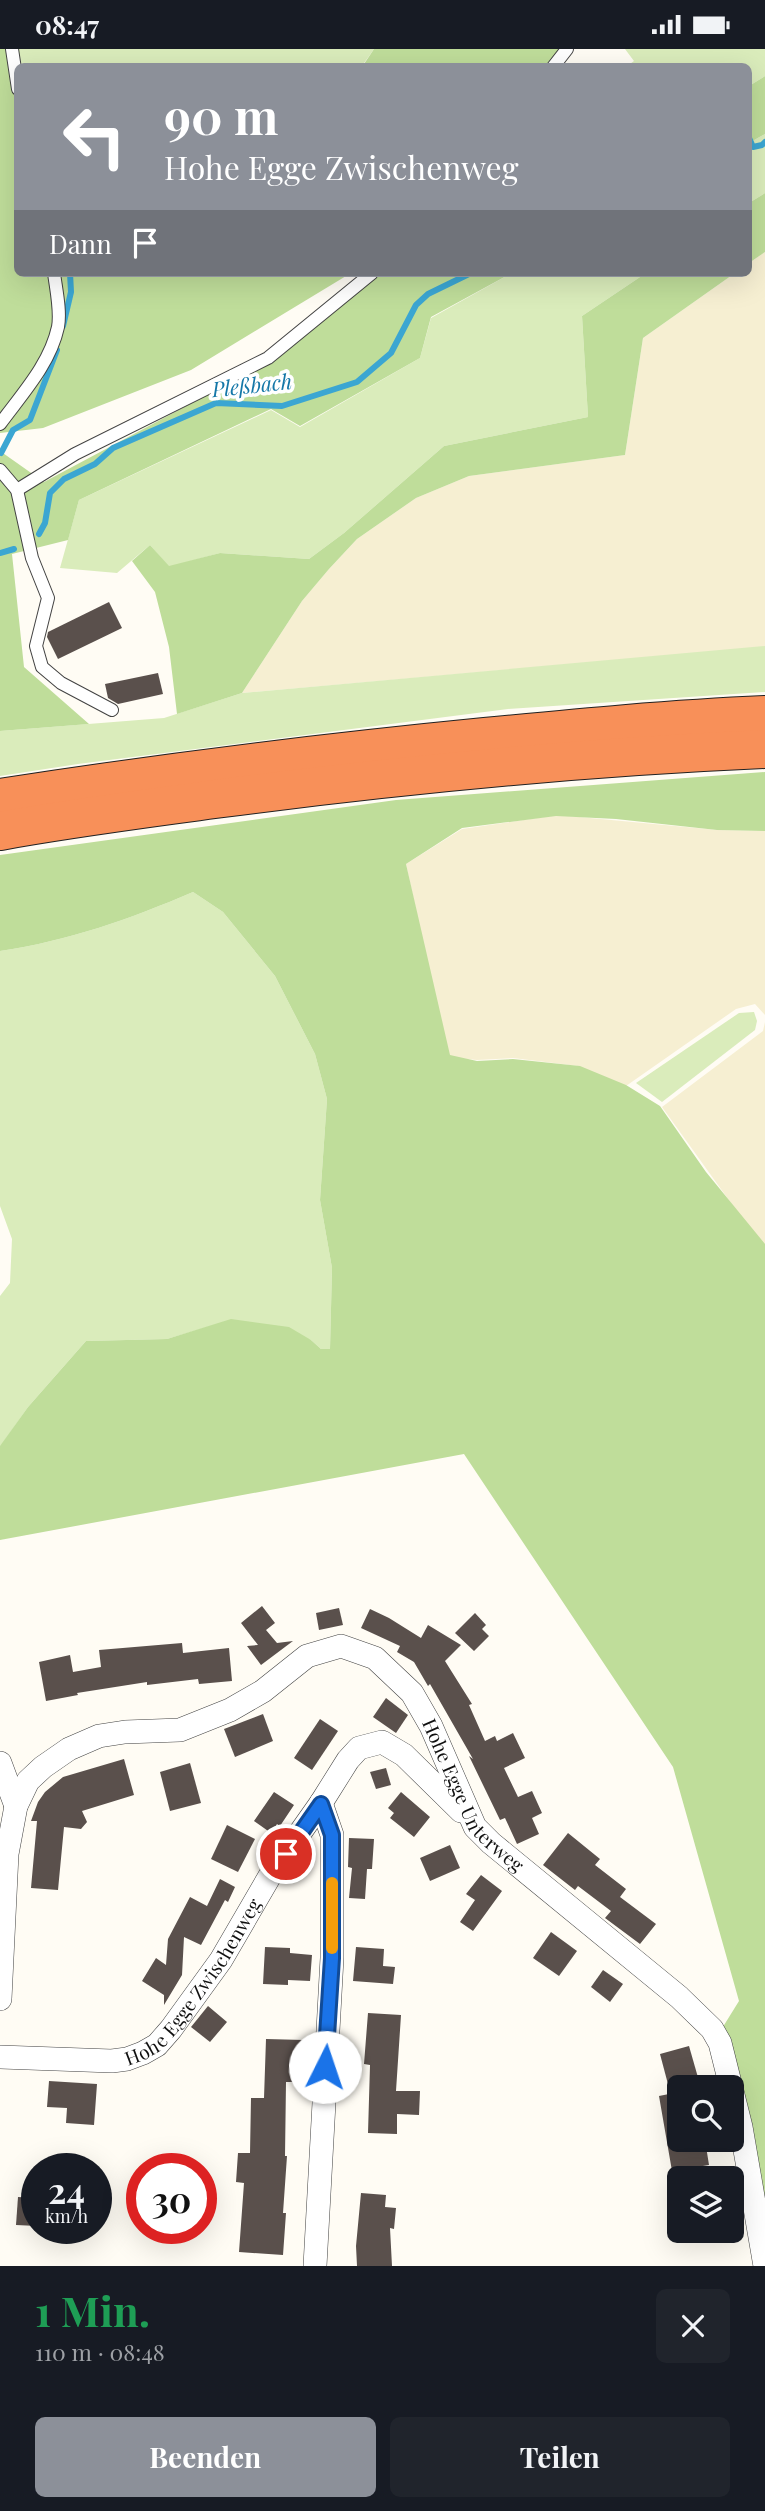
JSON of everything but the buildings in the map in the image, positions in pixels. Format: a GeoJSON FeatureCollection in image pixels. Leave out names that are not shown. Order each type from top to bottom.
{"type":"FeatureCollection","features":[{"type":"Feature","properties":{"kind":"highway"},"geometry":{"type":"LineString","coordinates":[[0,797],[378,747],[581,726],[765,715]]}},
{"type":"Feature","properties":{"kind":"highway"},"geometry":{"type":"LineString","coordinates":[[0,831],[265,793],[411,776],[612,758],[765,749]]}},
{"type":"Feature","properties":{"kind":"street","name":"Hohe Egge Unterweg"},"geometry":{"type":"LineString","coordinates":[[0,1999],[6,1854],[16,1806],[28,1781],[69,1749],[99,1736],[180,1730],[230,1710],[307,1656],[341,1646],[375,1658],[412,1693],[431,1727],[475,1827],[679,1997],[712,2029],[720,2043],[731,2080],[765,2266]]}},
{"type":"Feature","properties":{"kind":"street","name":"Hohe Egge Zwischenweg"},"geometry":{"type":"LineString","coordinates":[[0,2057],[112,2061],[127,2059],[157,2045],[198,1994],[271,1874],[321,1804],[348,1760],[359,1748],[382,1742],[404,1755],[475,1827]]}},
{"type":"Feature","properties":{"kind":"street"},"geometry":{"type":"LineString","coordinates":[[0,1763],[16,1806]]}},
{"type":"Feature","properties":{"kind":"street"},"geometry":{"type":"LineString","coordinates":[[315,2266],[332,1958],[332,1835],[321,1804]]}},
{"type":"Feature","properties":{"kind":"lane"},"geometry":{"type":"LineString","coordinates":[[556,63],[567,49]]}},
{"type":"Feature","properties":{"kind":"lane"},"geometry":{"type":"LineString","coordinates":[[0,424],[31,385],[47,355],[58,325],[54,277]]}},
{"type":"Feature","properties":{"kind":"lane"},"geometry":{"type":"LineString","coordinates":[[17,490],[75,454],[268,358],[367,277]]}},
{"type":"Feature","properties":{"kind":"lane"},"geometry":{"type":"LineString","coordinates":[[0,470],[17,490],[32,558],[48,598],[36,646],[42,667],[61,683],[112,710]]}},
{"type":"Feature","properties":{"kind":"shaded area"},"geometry":{"type":"Polygon","coordinates":[[[765,252],[765,647],[242,693],[302,601],[329,569],[357,539],[416,498],[469,476],[625,455],[643,338],[729,277],[752,277],[752,261],[765,252]]]}},
{"type":"Feature","properties":{"kind":"shaded area"},"geometry":{"type":"Polygon","coordinates":[[[558,815],[718,830],[765,831],[765,1015],[755,1004],[736,1009],[626,1086],[578,1066],[513,1058],[477,1060],[448,1057],[406,864],[462,829],[558,815]]]}},
{"type":"Feature","properties":{"kind":"shaded area"},"geometry":{"type":"Polygon","coordinates":[[[765,1022],[765,1246],[662,1107],[763,1031],[765,1022]]]}},
{"type":"Feature","properties":{"kind":"green space"},"geometry":{"type":"Polygon","coordinates":[[[0,49],[9,49],[14,93],[14,277],[51,277],[55,326],[45,353],[0,419],[0,49]]]}},
{"type":"Feature","properties":{"kind":"green space"},"geometry":{"type":"Polygon","coordinates":[[[15,49],[374,49],[364,63],[17,63],[15,49]]]}},
{"type":"Feature","properties":{"kind":"green space"},"geometry":{"type":"Polygon","coordinates":[[[374,49],[560,49],[548,63],[365,63],[374,49]]]}},
{"type":"Feature","properties":{"kind":"green space"},"geometry":{"type":"Polygon","coordinates":[[[625,49],[765,49],[765,76],[752,84],[752,63],[631,63],[634,61],[625,49]]]}},
{"type":"Feature","properties":{"kind":"green space"},"geometry":{"type":"Polygon","coordinates":[[[765,76],[765,134],[752,141],[752,84],[765,76]]]}},
{"type":"Feature","properties":{"kind":"green space"},"geometry":{"type":"Polygon","coordinates":[[[765,134],[765,193],[752,201],[752,141],[765,134]]]}},
{"type":"Feature","properties":{"kind":"green space"},"geometry":{"type":"Polygon","coordinates":[[[765,193],[765,252],[752,261],[752,201],[765,193]]]}},
{"type":"Feature","properties":{"kind":"green space"},"geometry":{"type":"Polygon","coordinates":[[[57,277],[344,277],[191,370],[43,428],[0,433],[0,428],[61,326],[57,277]]]}},
{"type":"Feature","properties":{"kind":"green space"},"geometry":{"type":"Polygon","coordinates":[[[372,277],[505,277],[431,317],[420,358],[300,426],[271,409],[79,500],[68,540],[12,554],[24,667],[89,724],[0,731],[0,451],[44,482],[278,357],[372,277]]]}},
{"type":"Feature","properties":{"kind":"green space"},"geometry":{"type":"Polygon","coordinates":[[[505,277],[640,277],[582,316],[588,417],[444,446],[344,533],[309,559],[220,553],[169,567],[150,545],[117,573],[60,568],[79,500],[271,410],[300,427],[420,358],[431,318],[505,277]]]}},
{"type":"Feature","properties":{"kind":"green space"},"geometry":{"type":"Polygon","coordinates":[[[640,277],[729,277],[643,338],[625,455],[469,476],[416,498],[357,539],[329,569],[302,601],[242,693],[177,714],[169,647],[155,592],[132,561],[150,545],[169,566],[220,553],[309,559],[344,533],[444,446],[588,417],[582,316],[640,277]]]}},
{"type":"Feature","properties":{"kind":"green space"},"geometry":{"type":"Polygon","coordinates":[[[765,646],[765,692],[508,709],[0,776],[0,731],[164,718],[242,693],[765,646]]]}},
{"type":"Feature","properties":{"kind":"green space"},"geometry":{"type":"Polygon","coordinates":[[[765,772],[765,831],[717,830],[616,819],[556,816],[462,828],[406,864],[450,1055],[477,1061],[513,1059],[580,1066],[626,1085],[660,1106],[706,1172],[765,1244],[765,2241],[744,2140],[744,2075],[730,2075],[721,2030],[739,2001],[673,1767],[464,1454],[0,1540],[0,1446],[28,1407],[86,1341],[167,1339],[231,1319],[289,1327],[321,1349],[330,1349],[332,1268],[320,1200],[327,1099],[315,1054],[275,976],[223,912],[193,892],[98,928],[0,951],[0,855],[396,800],[765,772]]]}},
{"type":"Feature","properties":{"kind":"green space"},"geometry":{"type":"Polygon","coordinates":[[[193,892],[223,912],[275,976],[315,1054],[327,1099],[320,1200],[332,1268],[330,1349],[321,1349],[311,1340],[231,1320],[167,1339],[86,1341],[28,1407],[0,1447],[0,1296],[10,1283],[12,1239],[0,1206],[0,951],[98,928],[193,892]]]}},
{"type":"Feature","properties":{"kind":"green space"},"geometry":{"type":"Polygon","coordinates":[[[754,1012],[757,1021],[755,1030],[662,1102],[636,1083],[739,1013],[754,1012]]]}},
{"type":"Feature","properties":{"kind":"waterway","name":"Pleßbach"},"geometry":{"type":"LineString","coordinates":[[752,145],[753,147],[765,142]]}},
{"type":"Feature","properties":{"kind":"waterway"},"geometry":{"type":"LineString","coordinates":[[63,326],[71,292],[70,277]]}},
{"type":"Feature","properties":{"kind":"waterway","name":"Pleßbach"},"geometry":{"type":"LineString","coordinates":[[39,534],[45,523],[50,493],[64,479],[95,464],[113,448],[216,403],[282,406],[357,382],[391,353],[416,305],[428,294],[463,277]]}},
{"type":"Feature","properties":{"kind":"waterway"},"geometry":{"type":"LineString","coordinates":[[1,453],[13,430],[30,420],[57,350]]}},
{"type":"Feature","properties":{"kind":"waterway","name":"Pleßbach"},"geometry":{"type":"LineString","coordinates":[[0,553],[14,549]]}},
{"type":"Feature","properties":{"kind":"slow traffic"},"geometry":{"type":"LineString","coordinates":[[332,1883],[332,1948]]}},
{"type":"Feature","properties":{"kind":"route"},"geometry":{"type":"LineString","coordinates":[[286,1854],[321,1804],[332,1835],[332,1958],[325,2067]]}}]}
